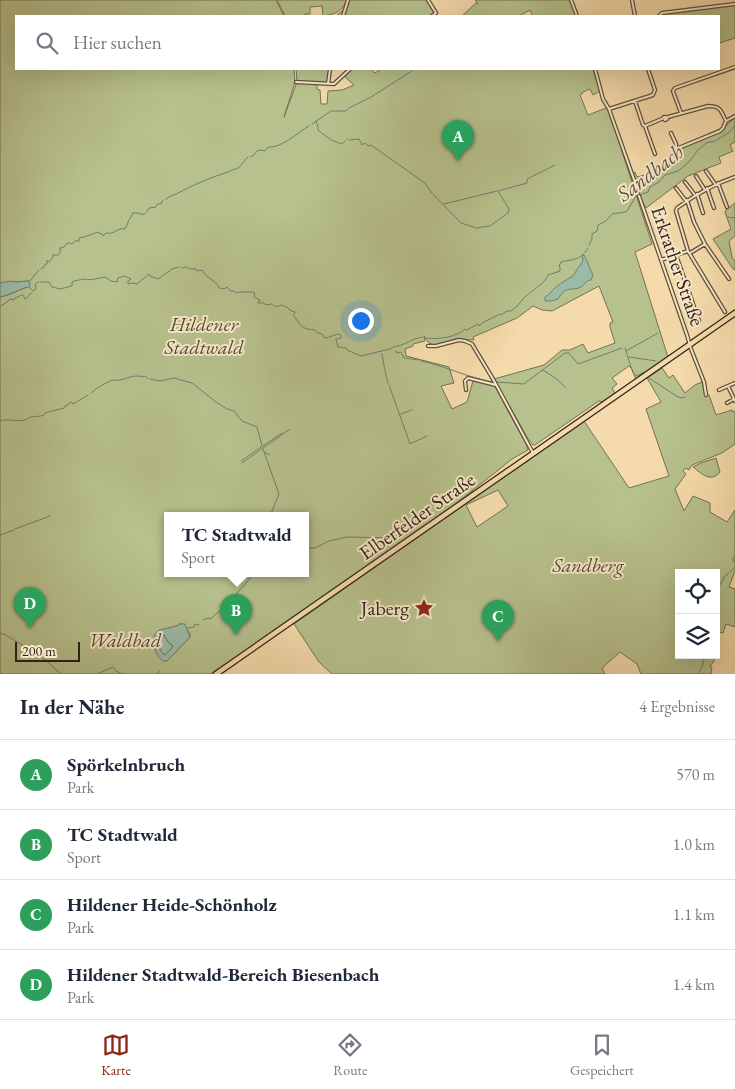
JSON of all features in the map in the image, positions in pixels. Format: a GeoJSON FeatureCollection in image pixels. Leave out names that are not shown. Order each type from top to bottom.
{"type":"FeatureCollection","features":[{"type":"Feature","properties":{"kind":"main road","name":"Elberfelder Straße"},"geometry":{"type":"LineString","coordinates":[[216,674],[735,313]]}},
{"type":"Feature","properties":{"kind":"street"},"geometry":{"type":"LineString","coordinates":[[344,15],[348,0]]}},
{"type":"Feature","properties":{"kind":"street"},"geometry":{"type":"LineString","coordinates":[[428,0],[436,14],[434,15]]}},
{"type":"Feature","properties":{"kind":"street"},"geometry":{"type":"LineString","coordinates":[[572,0],[577,15]]}},
{"type":"Feature","properties":{"kind":"street"},"geometry":{"type":"LineString","coordinates":[[632,0],[635,15]]}},
{"type":"Feature","properties":{"kind":"street"},"geometry":{"type":"LineString","coordinates":[[660,15],[662,13],[735,4]]}},
{"type":"Feature","properties":{"kind":"street"},"geometry":{"type":"LineString","coordinates":[[681,114],[673,91],[675,88],[735,67]]}},
{"type":"Feature","properties":{"kind":"street"},"geometry":{"type":"LineString","coordinates":[[328,84],[330,70]]}},
{"type":"Feature","properties":{"kind":"street"},"geometry":{"type":"LineString","coordinates":[[296,82],[335,84],[349,70]]}},
{"type":"Feature","properties":{"kind":"street","name":"Erkrather Straße"},"geometry":{"type":"LineString","coordinates":[[595,70],[603,99],[609,109],[638,191]]}},
{"type":"Feature","properties":{"kind":"street"},"geometry":{"type":"LineString","coordinates":[[609,109],[653,95],[655,90],[648,70]]}},
{"type":"Feature","properties":{"kind":"street"},"geometry":{"type":"LineString","coordinates":[[634,100],[655,154]]}},
{"type":"Feature","properties":{"kind":"street"},"geometry":{"type":"LineString","coordinates":[[668,117],[708,106],[717,106],[726,121]]}},
{"type":"Feature","properties":{"kind":"street"},"geometry":{"type":"LineString","coordinates":[[671,133],[676,150],[720,130],[726,121],[735,116]]}},
{"type":"Feature","properties":{"kind":"street"},"geometry":{"type":"LineString","coordinates":[[645,126],[664,118]]}},
{"type":"Feature","properties":{"kind":"street"},"geometry":{"type":"LineString","coordinates":[[706,171],[716,184],[727,207]]}},
{"type":"Feature","properties":{"kind":"street"},"geometry":{"type":"LineString","coordinates":[[696,176],[706,189],[714,208]]}},
{"type":"Feature","properties":{"kind":"street"},"geometry":{"type":"LineString","coordinates":[[725,312],[689,252],[676,211],[677,208],[706,189],[735,177]]}},
{"type":"Feature","properties":{"kind":"street"},"geometry":{"type":"LineString","coordinates":[[686,182],[696,195],[703,213]]}},
{"type":"Feature","properties":{"kind":"street"},"geometry":{"type":"LineString","coordinates":[[676,188],[687,201],[694,222],[705,244],[728,279]]}},
{"type":"Feature","properties":{"kind":"street","name":"Erkrather Straße"},"geometry":{"type":"LineString","coordinates":[[639,196],[703,380],[706,395]]}},
{"type":"Feature","properties":{"kind":"street"},"geometry":{"type":"LineString","coordinates":[[661,260],[689,252],[705,244]]}},
{"type":"Feature","properties":{"kind":"street"},"geometry":{"type":"LineString","coordinates":[[676,255],[699,321]]}},
{"type":"Feature","properties":{"kind":"street"},"geometry":{"type":"LineString","coordinates":[[428,346],[436,346],[459,340],[469,342],[475,348],[533,453]]}},
{"type":"Feature","properties":{"kind":"street"},"geometry":{"type":"LineString","coordinates":[[466,390],[465,381],[468,378],[496,385]]}},
{"type":"Feature","properties":{"kind":"street"},"geometry":{"type":"LineString","coordinates":[[719,390],[735,383]]}},
{"type":"Feature","properties":{"kind":"street"},"geometry":{"type":"LineString","coordinates":[[727,403],[734,400],[728,386]]}},
{"type":"Feature","properties":{"kind":"green space","name":"Hildener Stadtwald"},"geometry":{"type":"Polygon","coordinates":[[[0,0],[276,0],[284,15],[15,15],[15,70],[294,70],[295,82],[284,117],[297,82],[317,84],[317,89],[320,90],[321,104],[327,104],[328,91],[342,90],[354,85],[344,76],[350,70],[371,70],[375,73],[380,70],[593,70],[600,91],[593,95],[590,89],[580,95],[588,115],[606,108],[609,111],[652,244],[635,252],[668,357],[636,380],[629,366],[612,378],[617,384],[612,388],[615,393],[604,402],[599,401],[533,445],[494,379],[544,365],[562,350],[570,350],[583,344],[588,353],[615,343],[610,327],[610,323],[613,322],[599,286],[552,311],[542,310],[533,306],[517,318],[473,337],[474,340],[456,339],[434,345],[429,343],[424,336],[425,341],[413,344],[413,346],[405,349],[406,356],[449,367],[454,383],[441,386],[452,409],[467,402],[473,381],[494,385],[528,450],[512,459],[443,514],[210,674],[0,674],[0,297],[27,287],[29,281],[0,283],[0,0]],[[183,624],[156,633],[154,648],[162,660],[167,661],[190,637],[183,624]]]}},
{"type":"Feature","properties":{"kind":"green space"},"geometry":{"type":"Polygon","coordinates":[[[277,0],[347,0],[338,12],[327,15],[323,15],[322,6],[310,7],[310,14],[284,15],[277,0]]]}},
{"type":"Feature","properties":{"kind":"green space"},"geometry":{"type":"Polygon","coordinates":[[[349,0],[427,0],[434,12],[431,15],[337,15],[342,11],[345,14],[349,0]]]}},
{"type":"Feature","properties":{"kind":"green space"},"geometry":{"type":"Polygon","coordinates":[[[475,0],[570,0],[576,15],[532,15],[530,10],[521,15],[463,15],[476,3],[478,4],[475,0]]]}},
{"type":"Feature","properties":{"kind":"green space"},"geometry":{"type":"Polygon","coordinates":[[[735,5],[735,38],[720,43],[720,15],[663,15],[735,5]]]}},
{"type":"Feature","properties":{"kind":"green space"},"geometry":{"type":"Polygon","coordinates":[[[296,70],[329,70],[327,83],[297,81],[296,70]]]}},
{"type":"Feature","properties":{"kind":"green space"},"geometry":{"type":"Polygon","coordinates":[[[735,118],[735,142],[730,145],[733,151],[719,157],[721,163],[688,176],[646,208],[641,199],[633,173],[635,172],[637,177],[662,167],[674,159],[678,147],[724,127],[735,118]]]}},
{"type":"Feature","properties":{"kind":"green space"},"geometry":{"type":"Polygon","coordinates":[[[735,203],[735,236],[729,241],[732,257],[735,261],[735,270],[713,239],[731,229],[725,212],[735,203]]]}},
{"type":"Feature","properties":{"kind":"green space","name":"Sandberg"},"geometry":{"type":"Polygon","coordinates":[[[662,368],[669,378],[673,375],[685,393],[702,382],[705,395],[709,395],[716,415],[732,410],[733,412],[735,411],[735,444],[722,453],[692,465],[689,470],[685,468],[683,471],[686,474],[675,489],[684,511],[693,496],[710,503],[710,512],[727,522],[735,510],[735,571],[729,587],[735,589],[735,627],[726,624],[723,633],[720,632],[720,569],[675,569],[675,659],[715,659],[710,667],[712,668],[711,674],[641,674],[637,664],[620,652],[602,668],[605,674],[332,674],[319,662],[294,624],[584,421],[629,488],[669,476],[646,409],[661,402],[647,378],[662,368]],[[498,490],[466,505],[477,527],[508,506],[498,490]]]}},
{"type":"Feature","properties":{"kind":"green space"},"geometry":{"type":"Polygon","coordinates":[[[716,458],[720,472],[713,477],[706,476],[693,467],[701,463],[716,458]]]}},
{"type":"Feature","properties":{"kind":"water"},"geometry":{"type":"Polygon","coordinates":[[[584,255],[593,275],[591,280],[581,287],[567,290],[558,299],[545,301],[545,297],[556,287],[573,276],[583,261],[582,256],[584,255]]]}},
{"type":"Feature","properties":{"kind":"water"},"geometry":{"type":"Polygon","coordinates":[[[29,281],[30,287],[0,297],[0,283],[29,281]]]}},
{"type":"Feature","properties":{"kind":"water"},"geometry":{"type":"Polygon","coordinates":[[[185,624],[190,637],[167,661],[163,661],[156,652],[155,635],[160,630],[185,624]]]}},
{"type":"Feature","properties":{"kind":"waterway"},"geometry":{"type":"LineString","coordinates":[[332,111],[346,111],[412,71]]}},
{"type":"Feature","properties":{"kind":"waterway"},"geometry":{"type":"LineString","coordinates":[[312,124],[331,111]]}},
{"type":"Feature","properties":{"kind":"waterway"},"geometry":{"type":"LineString","coordinates":[[316,121],[318,130],[331,140],[342,144],[345,141]]}},
{"type":"Feature","properties":{"kind":"waterway"},"geometry":{"type":"LineString","coordinates":[[250,157],[257,151],[265,151],[268,147],[284,143],[309,126]]}},
{"type":"Feature","properties":{"kind":"waterway","name":"Sandbach"},"geometry":{"type":"LineString","coordinates":[[589,245],[592,234],[597,231],[598,225],[606,221],[612,214],[627,211],[636,196],[648,192],[650,187],[659,182],[665,175],[678,171],[706,143],[715,141],[735,126]]}},
{"type":"Feature","properties":{"kind":"waterway"},"geometry":{"type":"LineString","coordinates":[[349,140],[359,139],[362,145],[365,143],[368,146],[371,145],[425,183],[431,192],[461,223],[476,228],[490,226],[508,213],[509,209],[498,191],[527,183],[527,179],[555,165]]}},
{"type":"Feature","properties":{"kind":"waterway"},"geometry":{"type":"LineString","coordinates":[[166,199],[192,186],[237,169],[248,157]]}},
{"type":"Feature","properties":{"kind":"waterway"},"geometry":{"type":"LineString","coordinates":[[444,204],[497,191]]}},
{"type":"Feature","properties":{"kind":"waterway"},"geometry":{"type":"LineString","coordinates":[[41,269],[47,264],[47,260],[49,262],[53,255],[58,255],[60,248],[64,247],[67,243],[72,244],[75,241],[79,241],[79,238],[99,232],[103,236],[106,233],[125,229],[133,213],[144,214],[149,208],[161,204],[163,200]]}},
{"type":"Feature","properties":{"kind":"waterway"},"geometry":{"type":"LineString","coordinates":[[728,217],[735,217]]}},
{"type":"Feature","properties":{"kind":"waterway","name":"Sandbach"},"geometry":{"type":"LineString","coordinates":[[427,338],[452,336],[478,324],[479,326],[507,311],[511,311],[541,284],[548,275],[560,271],[559,266],[561,262],[579,257],[588,248]]}},
{"type":"Feature","properties":{"kind":"waterway","name":"Sandbach"},"geometry":{"type":"LineString","coordinates":[[41,282],[49,282],[52,287],[60,289],[72,286],[72,282],[76,280],[92,280],[105,277],[117,282],[118,278],[125,276],[131,279],[128,281],[128,284],[137,284],[149,274],[151,277],[158,279],[172,269],[179,267]]}},
{"type":"Feature","properties":{"kind":"waterway","name":"Sandbach"},"geometry":{"type":"LineString","coordinates":[[182,268],[202,270],[219,288],[224,289],[227,287],[230,291],[237,293],[253,292],[255,293],[254,297],[260,300],[258,303],[272,304]]}},
{"type":"Feature","properties":{"kind":"waterway"},"geometry":{"type":"LineString","coordinates":[[30,281],[39,270]]}},
{"type":"Feature","properties":{"kind":"waterway","name":"Sandbach"},"geometry":{"type":"LineString","coordinates":[[30,288],[33,291],[36,289],[35,285],[39,282]]}},
{"type":"Feature","properties":{"kind":"waterway","name":"Sandbach"},"geometry":{"type":"LineString","coordinates":[[0,306],[10,299],[14,300],[21,295],[25,299],[32,293]]}},
{"type":"Feature","properties":{"kind":"waterway","name":"Sandbach"},"geometry":{"type":"LineString","coordinates":[[273,305],[276,307],[281,305],[295,312],[294,316],[302,326],[315,330],[325,338],[340,334],[341,338],[336,339],[338,347],[346,348],[361,356],[390,349],[422,337]]}},
{"type":"Feature","properties":{"kind":"waterway"},"geometry":{"type":"LineString","coordinates":[[626,351],[658,333]]}},
{"type":"Feature","properties":{"kind":"waterway"},"geometry":{"type":"LineString","coordinates":[[496,382],[524,384],[565,353],[569,353],[578,364],[622,348]]}},
{"type":"Feature","properties":{"kind":"waterway"},"geometry":{"type":"LineString","coordinates":[[625,348],[633,373],[637,376],[644,372]]}},
{"type":"Feature","properties":{"kind":"waterway"},"geometry":{"type":"LineString","coordinates":[[396,351],[397,353],[401,352],[404,358],[419,360]]}},
{"type":"Feature","properties":{"kind":"waterway"},"geometry":{"type":"LineString","coordinates":[[382,354],[388,383]]}},
{"type":"Feature","properties":{"kind":"waterway"},"geometry":{"type":"LineString","coordinates":[[629,357],[656,361]]}},
{"type":"Feature","properties":{"kind":"waterway"},"geometry":{"type":"LineString","coordinates":[[421,361],[493,382]]}},
{"type":"Feature","properties":{"kind":"waterway"},"geometry":{"type":"LineString","coordinates":[[543,370],[565,387]]}},
{"type":"Feature","properties":{"kind":"waterway"},"geometry":{"type":"LineString","coordinates":[[91,393],[112,380],[137,376],[145,376],[148,379]]}},
{"type":"Feature","properties":{"kind":"waterway"},"geometry":{"type":"LineString","coordinates":[[150,379],[160,381],[174,378],[192,383],[216,402],[234,411],[242,421],[257,427],[262,446]]}},
{"type":"Feature","properties":{"kind":"waterway"},"geometry":{"type":"LineString","coordinates":[[649,378],[678,397],[685,397]]}},
{"type":"Feature","properties":{"kind":"waterway"},"geometry":{"type":"LineString","coordinates":[[389,385],[410,444],[427,436]]}},
{"type":"Feature","properties":{"kind":"waterway"},"geometry":{"type":"LineString","coordinates":[[0,421],[25,420],[31,417],[42,416],[45,413],[64,408],[71,402],[73,404],[88,395]]}},
{"type":"Feature","properties":{"kind":"waterway"},"geometry":{"type":"LineString","coordinates":[[401,414],[412,410]]}},
{"type":"Feature","properties":{"kind":"waterway"},"geometry":{"type":"LineString","coordinates":[[242,463],[290,429]]}},
{"type":"Feature","properties":{"kind":"waterway"},"geometry":{"type":"LineString","coordinates":[[241,461],[282,433]]}},
{"type":"Feature","properties":{"kind":"waterway"},"geometry":{"type":"LineString","coordinates":[[263,449],[264,452],[270,455]]}},
{"type":"Feature","properties":{"kind":"waterway"},"geometry":{"type":"LineString","coordinates":[[264,452],[279,494],[272,512]]}},
{"type":"Feature","properties":{"kind":"waterway"},"geometry":{"type":"LineString","coordinates":[[309,548],[315,548],[329,541],[347,537],[399,538],[418,521],[431,514]]}},
{"type":"Feature","properties":{"kind":"waterway"},"geometry":{"type":"LineString","coordinates":[[15,529],[50,516]]}},
{"type":"Feature","properties":{"kind":"waterway"},"geometry":{"type":"LineString","coordinates":[[0,535],[14,530]]}},
{"type":"Feature","properties":{"kind":"waterway"},"geometry":{"type":"LineString","coordinates":[[735,556],[733,558],[735,563]]}},
{"type":"Feature","properties":{"kind":"waterway"},"geometry":{"type":"LineString","coordinates":[[730,572],[735,567]]}},
{"type":"Feature","properties":{"kind":"waterway"},"geometry":{"type":"LineString","coordinates":[[720,585],[729,573]]}},
{"type":"Feature","properties":{"kind":"waterway"},"geometry":{"type":"LineString","coordinates":[[203,620],[212,618],[223,610],[251,577]]}},
{"type":"Feature","properties":{"kind":"waterway"},"geometry":{"type":"LineString","coordinates":[[187,630],[194,627],[195,624],[199,625]]}},
{"type":"Feature","properties":{"kind":"waterway"},"geometry":{"type":"LineString","coordinates":[[0,634],[4,634],[42,657],[61,674]]}},
{"type":"Feature","properties":{"kind":"waterway"},"geometry":{"type":"LineString","coordinates":[[698,674],[704,659]]}},
{"type":"Feature","properties":{"kind":"waterway"},"geometry":{"type":"LineString","coordinates":[[97,674],[113,667],[122,674]]}},
{"type":"Feature","properties":{"kind":"waterway"},"geometry":{"type":"LineString","coordinates":[[157,674],[160,670]]}},
{"type":"Feature","properties":{"kind":"place","name":"Spörkelnbruch"},"geometry":{"type":"Point","coordinates":[458,161]}},
{"type":"Feature","properties":{"kind":"place","name":"Jaberg"},"geometry":{"type":"Point","coordinates":[424,608]}},
{"type":"Feature","properties":{"kind":"place","name":"Hildener Stadtwald-Bereich Biesenbach"},"geometry":{"type":"Point","coordinates":[30,628]}},
{"type":"Feature","properties":{"kind":"place","name":"TC Stadtwald"},"geometry":{"type":"Point","coordinates":[236,635]}},
{"type":"Feature","properties":{"kind":"place","name":"Hildener Heide-Schönholz"},"geometry":{"type":"Point","coordinates":[498,641]}},
{"type":"Feature","properties":{"kind":"park label","name":"Waldbad"},"geometry":{"type":"Point","coordinates":[125,640]}}]}
